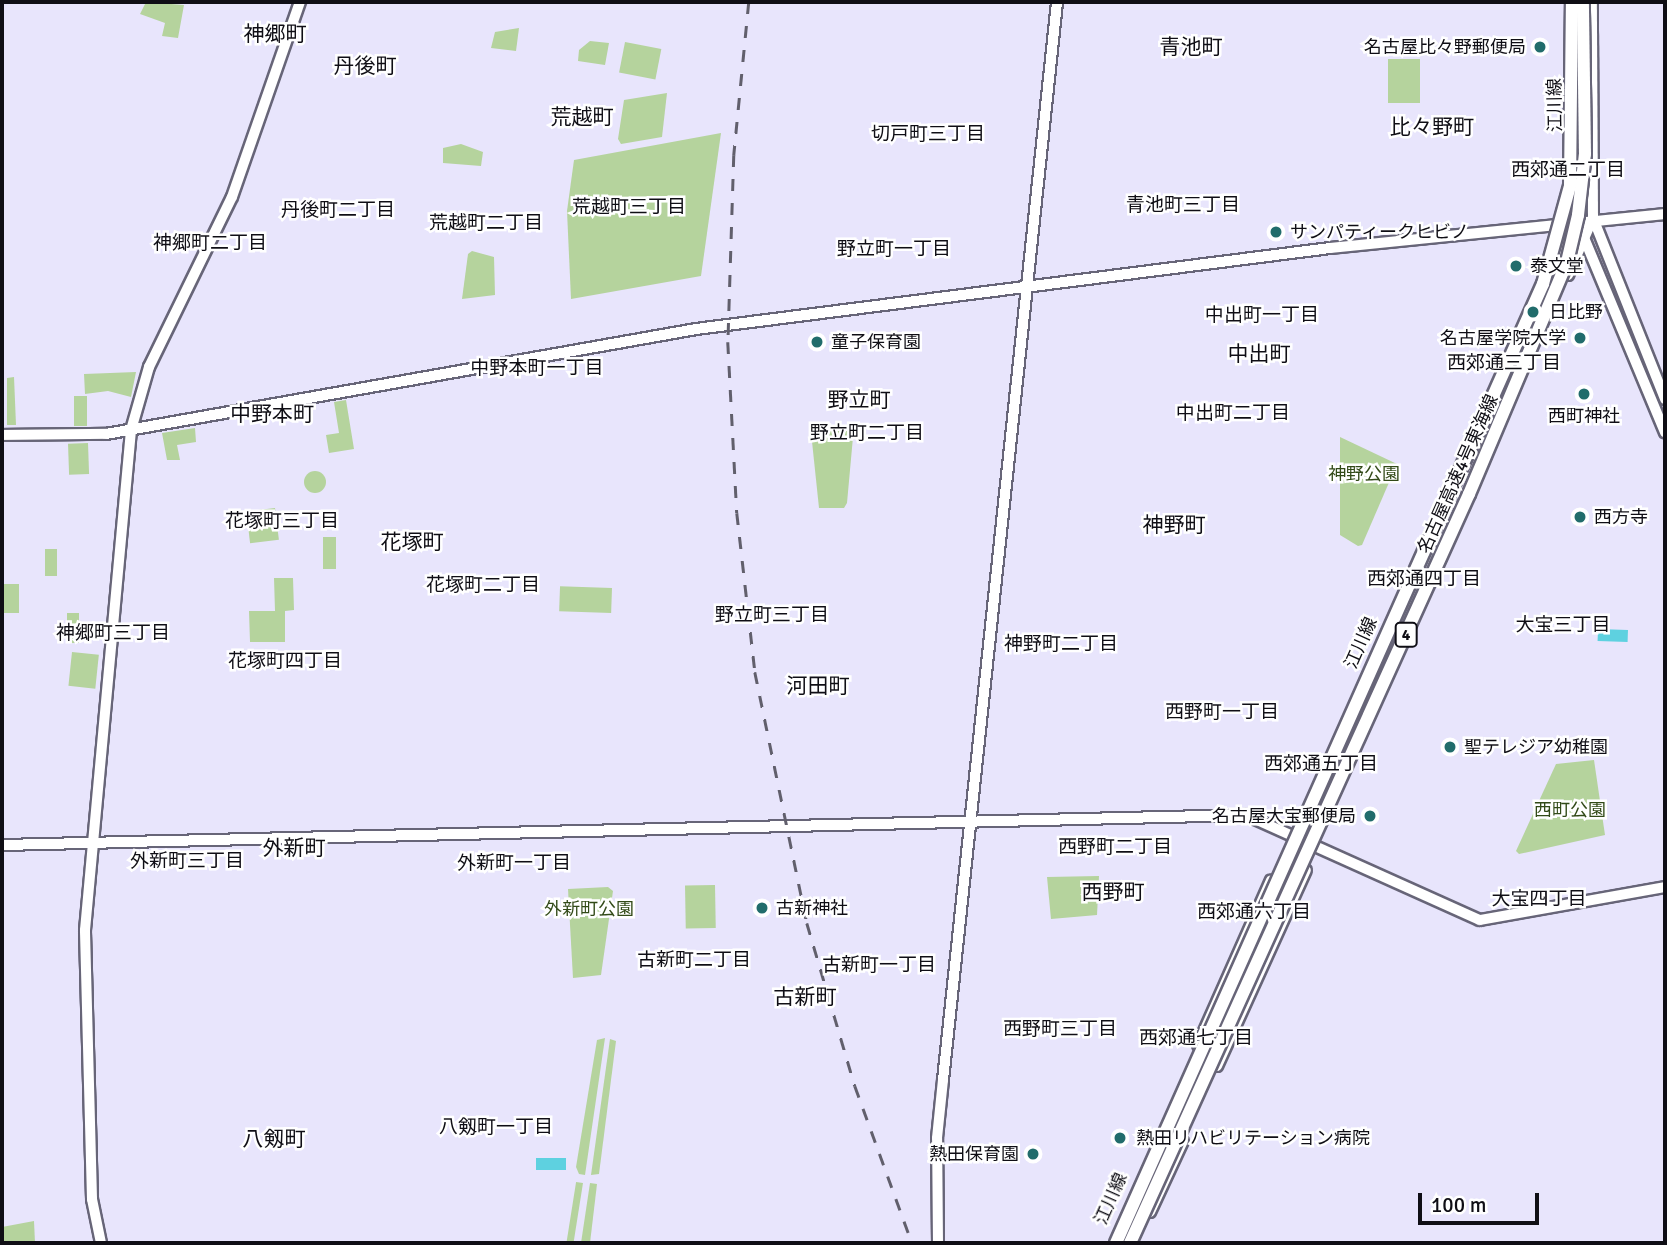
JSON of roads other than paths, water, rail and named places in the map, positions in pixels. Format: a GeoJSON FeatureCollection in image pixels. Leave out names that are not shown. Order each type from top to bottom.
{"type":"FeatureCollection","features":[{"type":"Feature","properties":{"kind":"highway","name":"名古屋高速4号東海線"},"geometry":{"type":"LineString","coordinates":[[1113,1243],[1536,302],[1559,237],[1573,154],[1571,2]]}},
{"type":"Feature","properties":{"kind":"highway","name":"名古屋高速4号東海線"},"geometry":{"type":"LineString","coordinates":[[1128,1243],[1280,916],[1469,495],[1567,262],[1585,165],[1583,2]]}},
{"type":"Feature","properties":{"kind":"highway"},"geometry":{"type":"LineString","coordinates":[[1187,1071],[1215,1031],[1373,691],[1434,549],[1432,538]]}},
{"type":"Feature","properties":{"kind":"highway"},"geometry":{"type":"LineString","coordinates":[[1128,1243],[1143,1198],[1270,922],[1280,916]]}},
{"type":"Feature","properties":{"kind":"main road","name":"江川線"},"geometry":{"type":"LineString","coordinates":[[1113,1243],[1292,835],[1573,220],[1571,2]]}},
{"type":"Feature","properties":{"kind":"main road"},"geometry":{"type":"LineString","coordinates":[[1136,1243],[1316,847],[1593,218],[1592,2]]}},
{"type":"Feature","properties":{"kind":"street"},"geometry":{"type":"LineString","coordinates":[[101,1243],[92,1199],[85,930],[90,842],[131,430],[149,367],[233,197],[300,2]]}},
{"type":"Feature","properties":{"kind":"street"},"geometry":{"type":"LineString","coordinates":[[937,1243],[937,1138],[1057,2]]}},
{"type":"Feature","properties":{"kind":"street"},"geometry":{"type":"LineString","coordinates":[[2,435],[131,430],[662,334],[1573,220],[1665,214]]}},
{"type":"Feature","properties":{"kind":"street"},"geometry":{"type":"LineString","coordinates":[[1593,218],[1665,399]]}},
{"type":"Feature","properties":{"kind":"street"},"geometry":{"type":"LineString","coordinates":[[1573,220],[1585,235],[1665,432]]}},
{"type":"Feature","properties":{"kind":"street"},"geometry":{"type":"LineString","coordinates":[[2,845],[1246,815],[1480,920],[1665,887]]}},
{"type":"Feature","properties":{"kind":"water"},"geometry":{"type":"Polygon","coordinates":[[[1598,629],[1628,630],[1628,642],[1598,641],[1598,629]]]}},
{"type":"Feature","properties":{"kind":"water"},"geometry":{"type":"Polygon","coordinates":[[[536,1158],[566,1158],[566,1170],[536,1170],[536,1158]]]}},
{"type":"Feature","properties":{"kind":"railway"},"geometry":{"type":"LineString","coordinates":[[749,2],[734,155],[728,342],[737,513],[755,672],[807,923],[855,1086],[912,1243]]}},
{"type":"Feature","properties":{"kind":"place","name":"名古屋比々野郵便局"},"geometry":{"type":"Point","coordinates":[1540,47]}},
{"type":"Feature","properties":{"kind":"place","name":"サンパティークヒビノ"},"geometry":{"type":"Point","coordinates":[1276,232]}},
{"type":"Feature","properties":{"kind":"place","name":"泰文堂"},"geometry":{"type":"Point","coordinates":[1516,266]}},
{"type":"Feature","properties":{"kind":"place","name":"日比野"},"geometry":{"type":"Point","coordinates":[1533,312]}},
{"type":"Feature","properties":{"kind":"place","name":"名古屋学院大学"},"geometry":{"type":"Point","coordinates":[1580,338]}},
{"type":"Feature","properties":{"kind":"place","name":"童子保育園"},"geometry":{"type":"Point","coordinates":[817,342]}},
{"type":"Feature","properties":{"kind":"place","name":"西町神社"},"geometry":{"type":"Point","coordinates":[1584,394]}},
{"type":"Feature","properties":{"kind":"place","name":"西方寺"},"geometry":{"type":"Point","coordinates":[1580,517]}},
{"type":"Feature","properties":{"kind":"place","name":"聖テレジア幼稚園"},"geometry":{"type":"Point","coordinates":[1450,747]}},
{"type":"Feature","properties":{"kind":"place","name":"名古屋大宝郵便局"},"geometry":{"type":"Point","coordinates":[1370,816]}},
{"type":"Feature","properties":{"kind":"place","name":"古新神社"},"geometry":{"type":"Point","coordinates":[762,908]}},
{"type":"Feature","properties":{"kind":"place","name":"熱田リハビリテーション病院"},"geometry":{"type":"Point","coordinates":[1120,1138]}},
{"type":"Feature","properties":{"kind":"place","name":"熱田保育園"},"geometry":{"type":"Point","coordinates":[1033,1154]}},
{"type":"Feature","properties":{"kind":"district","name":"神郷町"},"geometry":{"type":"Point","coordinates":[275,34]}},
{"type":"Feature","properties":{"kind":"district","name":"青池町"},"geometry":{"type":"Point","coordinates":[1191,47]}},
{"type":"Feature","properties":{"kind":"district","name":"丹後町"},"geometry":{"type":"Point","coordinates":[365,66]}},
{"type":"Feature","properties":{"kind":"district","name":"荒越町"},"geometry":{"type":"Point","coordinates":[582,117]}},
{"type":"Feature","properties":{"kind":"district","name":"比々野町"},"geometry":{"type":"Point","coordinates":[1432,127]}},
{"type":"Feature","properties":{"kind":"district","name":"切戸町三丁目"},"geometry":{"type":"Point","coordinates":[928,135]}},
{"type":"Feature","properties":{"kind":"district","name":"西郊通二丁目"},"geometry":{"type":"Point","coordinates":[1568,171]}},
{"type":"Feature","properties":{"kind":"district","name":"青池町三丁目"},"geometry":{"type":"Point","coordinates":[1183,206]}},
{"type":"Feature","properties":{"kind":"district","name":"荒越町三丁目"},"geometry":{"type":"Point","coordinates":[629,208]}},
{"type":"Feature","properties":{"kind":"district","name":"丹後町二丁目"},"geometry":{"type":"Point","coordinates":[338,211]}},
{"type":"Feature","properties":{"kind":"district","name":"荒越町二丁目"},"geometry":{"type":"Point","coordinates":[486,224]}},
{"type":"Feature","properties":{"kind":"district","name":"神郷町二丁目"},"geometry":{"type":"Point","coordinates":[210,244]}},
{"type":"Feature","properties":{"kind":"district","name":"野立町一丁目"},"geometry":{"type":"Point","coordinates":[894,250]}},
{"type":"Feature","properties":{"kind":"district","name":"中出町一丁目"},"geometry":{"type":"Point","coordinates":[1262,316]}},
{"type":"Feature","properties":{"kind":"district","name":"中出町"},"geometry":{"type":"Point","coordinates":[1259,354]}},
{"type":"Feature","properties":{"kind":"district","name":"西郊通三丁目"},"geometry":{"type":"Point","coordinates":[1504,364]}},
{"type":"Feature","properties":{"kind":"district","name":"中野本町一丁目"},"geometry":{"type":"Point","coordinates":[537,369]}},
{"type":"Feature","properties":{"kind":"district","name":"野立町"},"geometry":{"type":"Point","coordinates":[859,400]}},
{"type":"Feature","properties":{"kind":"district","name":"中野本町"},"geometry":{"type":"Point","coordinates":[272,414]}},
{"type":"Feature","properties":{"kind":"district","name":"中出町二丁目"},"geometry":{"type":"Point","coordinates":[1233,414]}},
{"type":"Feature","properties":{"kind":"district","name":"野立町二丁目"},"geometry":{"type":"Point","coordinates":[867,434]}},
{"type":"Feature","properties":{"kind":"district","name":"花塚町三丁目"},"geometry":{"type":"Point","coordinates":[282,522]}},
{"type":"Feature","properties":{"kind":"district","name":"神野町"},"geometry":{"type":"Point","coordinates":[1174,525]}},
{"type":"Feature","properties":{"kind":"district","name":"花塚町"},"geometry":{"type":"Point","coordinates":[412,542]}},
{"type":"Feature","properties":{"kind":"district","name":"西郊通四丁目"},"geometry":{"type":"Point","coordinates":[1424,580]}},
{"type":"Feature","properties":{"kind":"district","name":"花塚町二丁目"},"geometry":{"type":"Point","coordinates":[483,586]}},
{"type":"Feature","properties":{"kind":"district","name":"野立町三丁目"},"geometry":{"type":"Point","coordinates":[772,616]}},
{"type":"Feature","properties":{"kind":"district","name":"大宝三丁目"},"geometry":{"type":"Point","coordinates":[1563,626]}},
{"type":"Feature","properties":{"kind":"district","name":"神郷町三丁目"},"geometry":{"type":"Point","coordinates":[113,634]}},
{"type":"Feature","properties":{"kind":"district","name":"神野町二丁目"},"geometry":{"type":"Point","coordinates":[1061,645]}},
{"type":"Feature","properties":{"kind":"district","name":"花塚町四丁目"},"geometry":{"type":"Point","coordinates":[285,662]}},
{"type":"Feature","properties":{"kind":"district","name":"河田町"},"geometry":{"type":"Point","coordinates":[818,686]}},
{"type":"Feature","properties":{"kind":"district","name":"西野町一丁目"},"geometry":{"type":"Point","coordinates":[1222,713]}},
{"type":"Feature","properties":{"kind":"district","name":"西郊通五丁目"},"geometry":{"type":"Point","coordinates":[1321,765]}},
{"type":"Feature","properties":{"kind":"district","name":"外新町"},"geometry":{"type":"Point","coordinates":[294,848]}},
{"type":"Feature","properties":{"kind":"district","name":"西野町二丁目"},"geometry":{"type":"Point","coordinates":[1115,848]}},
{"type":"Feature","properties":{"kind":"district","name":"外新町三丁目"},"geometry":{"type":"Point","coordinates":[187,862]}},
{"type":"Feature","properties":{"kind":"district","name":"外新町一丁目"},"geometry":{"type":"Point","coordinates":[514,864]}},
{"type":"Feature","properties":{"kind":"district","name":"西野町"},"geometry":{"type":"Point","coordinates":[1113,892]}},
{"type":"Feature","properties":{"kind":"district","name":"大宝四丁目"},"geometry":{"type":"Point","coordinates":[1539,900]}},
{"type":"Feature","properties":{"kind":"district","name":"西郊通六丁目"},"geometry":{"type":"Point","coordinates":[1254,913]}},
{"type":"Feature","properties":{"kind":"district","name":"古新町二丁目"},"geometry":{"type":"Point","coordinates":[694,961]}},
{"type":"Feature","properties":{"kind":"district","name":"古新町一丁目"},"geometry":{"type":"Point","coordinates":[879,966]}},
{"type":"Feature","properties":{"kind":"district","name":"古新町"},"geometry":{"type":"Point","coordinates":[805,997]}},
{"type":"Feature","properties":{"kind":"district","name":"西野町三丁目"},"geometry":{"type":"Point","coordinates":[1060,1030]}},
{"type":"Feature","properties":{"kind":"district","name":"西郊通七丁目"},"geometry":{"type":"Point","coordinates":[1196,1039]}},
{"type":"Feature","properties":{"kind":"district","name":"八剱町一丁目"},"geometry":{"type":"Point","coordinates":[496,1128]}},
{"type":"Feature","properties":{"kind":"district","name":"八剱町"},"geometry":{"type":"Point","coordinates":[274,1139]}},
{"type":"Feature","properties":{"kind":"park label","name":"神野公園"},"geometry":{"type":"Point","coordinates":[1364,474]}},
{"type":"Feature","properties":{"kind":"park label","name":"西町公園"},"geometry":{"type":"Point","coordinates":[1570,810]}},
{"type":"Feature","properties":{"kind":"park label","name":"外新町公園"},"geometry":{"type":"Point","coordinates":[589,909]}}]}
